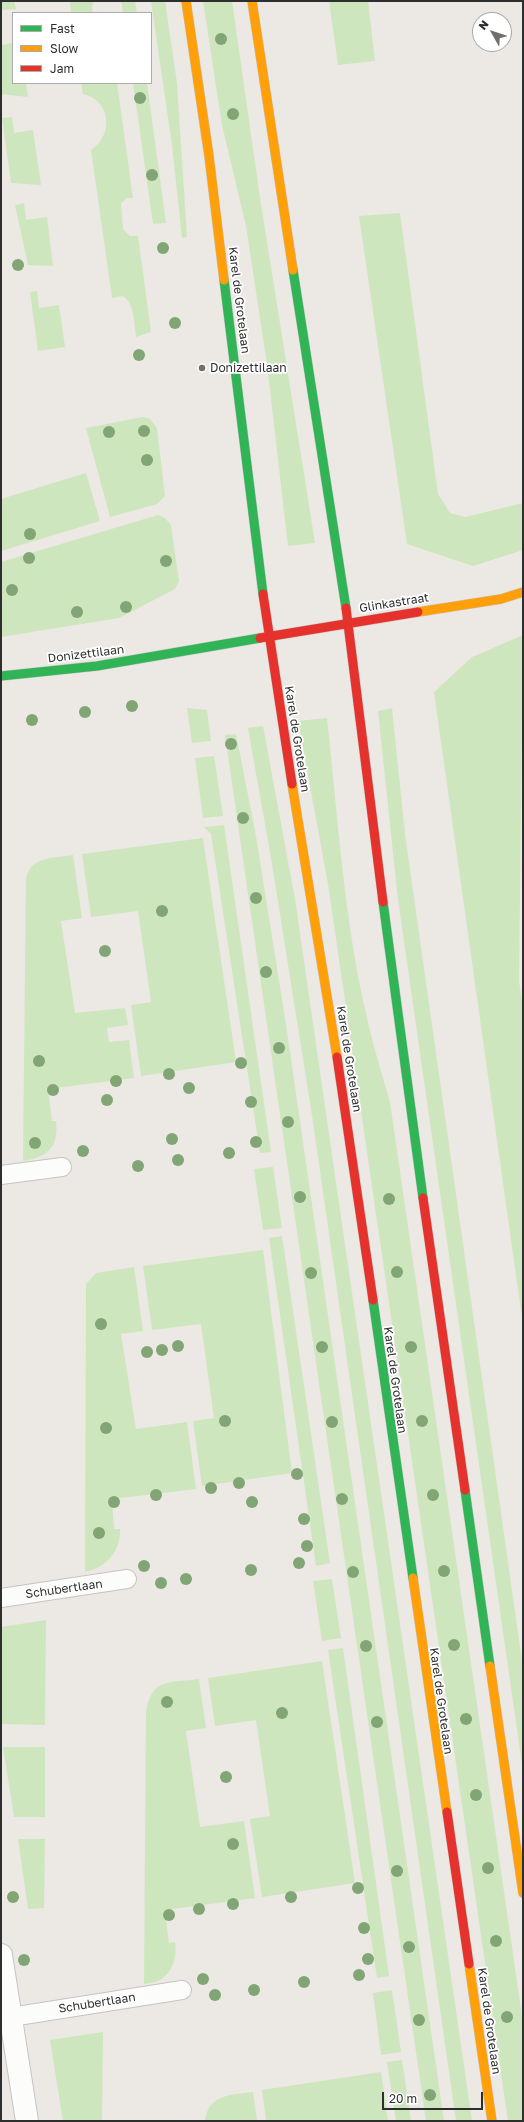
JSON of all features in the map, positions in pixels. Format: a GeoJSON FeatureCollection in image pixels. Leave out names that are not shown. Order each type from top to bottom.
{"type":"FeatureCollection","features":[{"type":"Feature","properties":{"kind":"main road","name":"Karel de Grotelaan"},"geometry":{"type":"LineString","coordinates":[[186,1],[210,164],[268,637],[338,1063],[492,2121]]}},
{"type":"Feature","properties":{"kind":"main road"},"geometry":{"type":"LineString","coordinates":[[252,1],[348,623],[400,1041],[523,1893]]}},
{"type":"Feature","properties":{"kind":"main road","name":"Glinkastraat"},"geometry":{"type":"LineString","coordinates":[[268,637],[501,599],[523,592]]}},
{"type":"Feature","properties":{"kind":"main road","name":"Donizettilaan"},"geometry":{"type":"LineString","coordinates":[[1,676],[97,666],[268,637]]}},
{"type":"Feature","properties":{"kind":"street"},"geometry":{"type":"LineString","coordinates":[[1,1955],[11,2017],[10,2075],[27,2121]]}},
{"type":"Feature","properties":{"kind":"lane"},"geometry":{"type":"LineString","coordinates":[[1,1175],[62,1166]]}},
{"type":"Feature","properties":{"kind":"lane","name":"Schubertlaan"},"geometry":{"type":"LineString","coordinates":[[1,1598],[127,1579]]}},
{"type":"Feature","properties":{"kind":"lane","name":"Schubertlaan"},"geometry":{"type":"LineString","coordinates":[[11,2017],[182,1990]]}},
{"type":"Feature","properties":{"kind":"green space"},"geometry":{"type":"Polygon","coordinates":[[[1,1],[14,1],[16,9],[1,10],[1,1]]]}},
{"type":"Feature","properties":{"kind":"green space"},"geometry":{"type":"Polygon","coordinates":[[[70,1],[94,1],[92,6],[93,12],[71,12],[70,1]]]}},
{"type":"Feature","properties":{"kind":"green space"},"geometry":{"type":"Polygon","coordinates":[[[121,1],[135,1],[137,12],[123,12],[121,1]]]}},
{"type":"Feature","properties":{"kind":"green space"},"geometry":{"type":"Polygon","coordinates":[[[151,1],[165,1],[177,83],[187,237],[182,238],[172,145],[151,1]]]}},
{"type":"Feature","properties":{"kind":"green space"},"geometry":{"type":"Polygon","coordinates":[[[203,1],[232,1],[260,198],[315,543],[288,546],[267,364],[246,226],[222,125],[203,1]]]}},
{"type":"Feature","properties":{"kind":"green space"},"geometry":{"type":"Polygon","coordinates":[[[329,1],[368,1],[375,61],[338,65],[329,1]]]}},
{"type":"Feature","properties":{"kind":"green space"},"geometry":{"type":"Polygon","coordinates":[[[1,43],[2,45],[12,43],[12,84],[26,84],[28,97],[1,94],[1,43]]]}},
{"type":"Feature","properties":{"kind":"green space"},"geometry":{"type":"Polygon","coordinates":[[[81,84],[117,84],[133,198],[127,198],[121,203],[123,229],[130,236],[138,236],[151,332],[136,337],[130,304],[123,296],[112,298],[91,150],[98,144],[103,136],[106,127],[106,119],[104,110],[99,103],[83,94],[81,84]]]}},
{"type":"Feature","properties":{"kind":"green space"},"geometry":{"type":"Polygon","coordinates":[[[133,84],[147,84],[166,223],[153,224],[133,84]]]}},
{"type":"Feature","properties":{"kind":"green space"},"geometry":{"type":"Polygon","coordinates":[[[12,117],[14,133],[33,130],[41,185],[11,183],[2,118],[12,117]]]}},
{"type":"Feature","properties":{"kind":"green space"},"geometry":{"type":"Polygon","coordinates":[[[24,203],[26,220],[47,217],[53,266],[28,265],[15,205],[24,203]]]}},
{"type":"Feature","properties":{"kind":"green space"},"geometry":{"type":"Polygon","coordinates":[[[400,213],[438,494],[450,513],[465,517],[523,503],[523,550],[473,566],[407,544],[359,216],[400,213]]]}},
{"type":"Feature","properties":{"kind":"green space"},"geometry":{"type":"Polygon","coordinates":[[[37,291],[39,308],[59,305],[65,347],[38,351],[30,292],[37,291]]]}},
{"type":"Feature","properties":{"kind":"green space"},"geometry":{"type":"Polygon","coordinates":[[[143,417],[150,419],[157,428],[165,496],[157,504],[110,517],[86,428],[143,417]]]}},
{"type":"Feature","properties":{"kind":"green space"},"geometry":{"type":"Polygon","coordinates":[[[86,473],[100,521],[1,551],[1,499],[86,473]]]}},
{"type":"Feature","properties":{"kind":"green space"},"geometry":{"type":"Polygon","coordinates":[[[158,515],[165,518],[171,525],[179,581],[175,589],[119,618],[1,637],[1,562],[158,515]]]}},
{"type":"Feature","properties":{"kind":"green space"},"geometry":{"type":"Polygon","coordinates":[[[523,635],[519,981],[523,1007],[523,1325],[434,692],[472,657],[523,635]]]}},
{"type":"Feature","properties":{"kind":"green space"},"geometry":{"type":"Polygon","coordinates":[[[187,708],[207,710],[211,741],[192,743],[187,708]]]}},
{"type":"Feature","properties":{"kind":"green space"},"geometry":{"type":"Polygon","coordinates":[[[392,708],[405,834],[523,1668],[523,1771],[398,900],[378,711],[392,708]]]}},
{"type":"Feature","properties":{"kind":"green space"},"geometry":{"type":"Polygon","coordinates":[[[327,718],[347,906],[359,981],[369,1028],[390,1102],[523,2023],[523,2121],[508,2121],[328,884],[298,721],[327,718]]]}},
{"type":"Feature","properties":{"kind":"green space"},"geometry":{"type":"Polygon","coordinates":[[[263,726],[295,899],[472,2121],[456,2121],[313,1122],[272,864],[248,728],[263,726]]]}},
{"type":"Feature","properties":{"kind":"green space"},"geometry":{"type":"Polygon","coordinates":[[[236,734],[256,836],[287,1031],[444,2121],[426,2121],[225,735],[236,734]]]}},
{"type":"Feature","properties":{"kind":"green space"},"geometry":{"type":"Polygon","coordinates":[[[214,756],[223,816],[203,818],[195,758],[214,756]]]}},
{"type":"Feature","properties":{"kind":"green space"},"geometry":{"type":"Polygon","coordinates":[[[224,825],[271,1152],[260,1153],[211,834],[204,827],[224,825]]]}},
{"type":"Feature","properties":{"kind":"green space"},"geometry":{"type":"Polygon","coordinates":[[[203,838],[236,1062],[141,1076],[131,1005],[151,1002],[138,911],[91,917],[82,854],[203,838]]]}},
{"type":"Feature","properties":{"kind":"green space"},"geometry":{"type":"Polygon","coordinates":[[[73,855],[82,918],[61,921],[75,1013],[125,1008],[128,1025],[107,1028],[109,1042],[129,1040],[134,1078],[48,1089],[52,1121],[56,1121],[56,1138],[50,1149],[45,1153],[39,1157],[23,1161],[26,878],[29,871],[38,862],[45,859],[73,855]]]}},
{"type":"Feature","properties":{"kind":"green space"},"geometry":{"type":"Polygon","coordinates":[[[273,1167],[282,1228],[263,1230],[254,1169],[273,1167]]]}},
{"type":"Feature","properties":{"kind":"green space"},"geometry":{"type":"Polygon","coordinates":[[[282,1236],[330,1563],[316,1566],[269,1238],[282,1236]]]}},
{"type":"Feature","properties":{"kind":"green space"},"geometry":{"type":"Polygon","coordinates":[[[263,1250],[292,1473],[202,1486],[193,1421],[214,1418],[201,1324],[152,1330],[143,1266],[263,1250]]]}},
{"type":"Feature","properties":{"kind":"green space"},"geometry":{"type":"Polygon","coordinates":[[[134,1267],[143,1331],[121,1334],[136,1429],[187,1422],[196,1489],[112,1499],[114,1529],[120,1529],[118,1544],[111,1557],[106,1562],[93,1570],[85,1572],[86,1284],[96,1273],[134,1267]]]}},
{"type":"Feature","properties":{"kind":"green space"},"geometry":{"type":"Polygon","coordinates":[[[332,1579],[341,1638],[322,1641],[313,1581],[332,1579]]]}},
{"type":"Feature","properties":{"kind":"green space"},"geometry":{"type":"Polygon","coordinates":[[[46,1620],[45,1725],[1,1724],[1,1627],[46,1620]]]}},
{"type":"Feature","properties":{"kind":"green space"},"geometry":{"type":"Polygon","coordinates":[[[343,1648],[389,1976],[377,1978],[328,1650],[343,1648]]]}},
{"type":"Feature","properties":{"kind":"green space"},"geometry":{"type":"Polygon","coordinates":[[[322,1661],[355,1883],[262,1897],[250,1819],[270,1816],[256,1720],[215,1726],[208,1678],[322,1661]]]}},
{"type":"Feature","properties":{"kind":"green space"},"geometry":{"type":"Polygon","coordinates":[[[199,1679],[206,1728],[186,1731],[200,1827],[244,1821],[255,1898],[165,1910],[169,1943],[175,1942],[175,1958],[170,1971],[165,1976],[152,1983],[144,1984],[146,1711],[153,1692],[158,1687],[171,1682],[199,1679]]]}},
{"type":"Feature","properties":{"kind":"green space"},"geometry":{"type":"Polygon","coordinates":[[[3,1747],[45,1747],[45,1817],[14,1817],[3,1747]]]}},
{"type":"Feature","properties":{"kind":"green space"},"geometry":{"type":"Polygon","coordinates":[[[18,1839],[45,1839],[44,1908],[28,1909],[18,1839]]]}},
{"type":"Feature","properties":{"kind":"green space"},"geometry":{"type":"Polygon","coordinates":[[[392,1990],[401,2052],[381,2055],[373,1993],[392,1990]]]}},
{"type":"Feature","properties":{"kind":"green space"},"geometry":{"type":"Polygon","coordinates":[[[103,2032],[102,2121],[63,2121],[50,2040],[103,2032]]]}},
{"type":"Feature","properties":{"kind":"green space"},"geometry":{"type":"Polygon","coordinates":[[[402,2060],[411,2121],[396,2121],[387,2062],[402,2060]]]}},
{"type":"Feature","properties":{"kind":"green space"},"geometry":{"type":"Polygon","coordinates":[[[381,2072],[388,2121],[266,2121],[262,2090],[381,2072]]]}},
{"type":"Feature","properties":{"kind":"green space"},"geometry":{"type":"Polygon","coordinates":[[[253,2092],[257,2121],[205,2121],[207,2112],[216,2101],[229,2095],[253,2092]]]}},
{"type":"Feature","properties":{"kind":"traffic: fast"},"geometry":{"type":"LineString","coordinates":[[293,270],[346,608]]}},
{"type":"Feature","properties":{"kind":"traffic: fast"},"geometry":{"type":"LineString","coordinates":[[224,280],[263,594]]}},
{"type":"Feature","properties":{"kind":"traffic: fast"},"geometry":{"type":"LineString","coordinates":[[1,676],[97,666],[260,638]]}},
{"type":"Feature","properties":{"kind":"traffic: fast"},"geometry":{"type":"LineString","coordinates":[[383,902],[423,1198]]}},
{"type":"Feature","properties":{"kind":"traffic: fast"},"geometry":{"type":"LineString","coordinates":[[373,1300],[413,1578]]}},
{"type":"Feature","properties":{"kind":"traffic: fast"},"geometry":{"type":"LineString","coordinates":[[465,1490],[490,1666]]}},
{"type":"Feature","properties":{"kind":"traffic: slow"},"geometry":{"type":"LineString","coordinates":[[186,1],[209,156],[224,280]]}},
{"type":"Feature","properties":{"kind":"traffic: slow"},"geometry":{"type":"LineString","coordinates":[[252,1],[293,270]]}},
{"type":"Feature","properties":{"kind":"traffic: slow"},"geometry":{"type":"LineString","coordinates":[[418,612],[501,599],[523,592]]}},
{"type":"Feature","properties":{"kind":"traffic: slow"},"geometry":{"type":"LineString","coordinates":[[292,784],[337,1057]]}},
{"type":"Feature","properties":{"kind":"traffic: slow"},"geometry":{"type":"LineString","coordinates":[[413,1578],[447,1812]]}},
{"type":"Feature","properties":{"kind":"traffic: slow"},"geometry":{"type":"LineString","coordinates":[[490,1666],[523,1893]]}},
{"type":"Feature","properties":{"kind":"traffic: slow"},"geometry":{"type":"LineString","coordinates":[[469,1964],[492,2121]]}},
{"type":"Feature","properties":{"kind":"traffic: jam"},"geometry":{"type":"LineString","coordinates":[[263,594],[292,784]]}},
{"type":"Feature","properties":{"kind":"traffic: jam"},"geometry":{"type":"LineString","coordinates":[[346,608],[383,902]]}},
{"type":"Feature","properties":{"kind":"traffic: jam"},"geometry":{"type":"LineString","coordinates":[[260,638],[418,612]]}},
{"type":"Feature","properties":{"kind":"traffic: jam"},"geometry":{"type":"LineString","coordinates":[[337,1057],[373,1300]]}},
{"type":"Feature","properties":{"kind":"traffic: jam"},"geometry":{"type":"LineString","coordinates":[[423,1198],[465,1490]]}},
{"type":"Feature","properties":{"kind":"traffic: jam"},"geometry":{"type":"LineString","coordinates":[[447,1812],[469,1964]]}},
{"type":"Feature","properties":{"kind":"place","name":"Donizettilaan"},"geometry":{"type":"Point","coordinates":[202,368]}}]}
